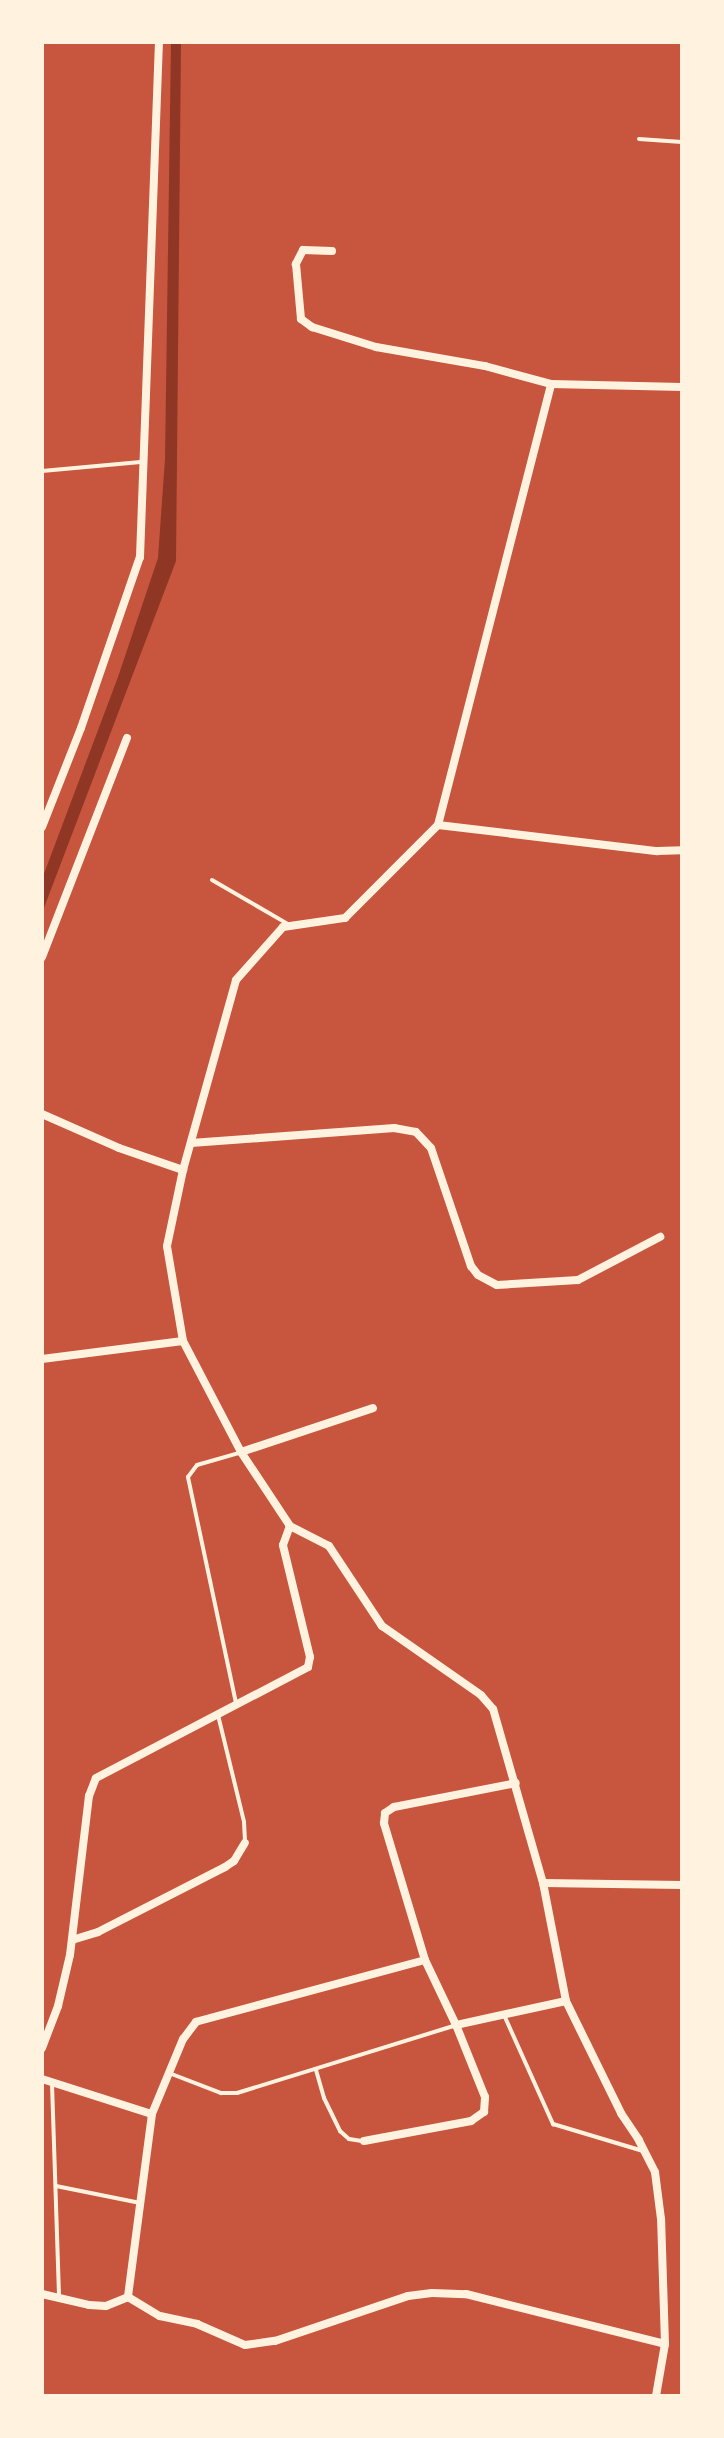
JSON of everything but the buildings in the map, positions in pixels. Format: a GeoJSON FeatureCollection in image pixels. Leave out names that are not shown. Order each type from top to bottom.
{"type":"FeatureCollection","features":[{"type":"Feature","properties":{"kind":"street"},"geometry":{"type":"LineString","coordinates":[[42,827],[81,728],[139,559],[159,42]]}},
{"type":"Feature","properties":{"kind":"street"},"geometry":{"type":"LineString","coordinates":[[332,251],[303,250],[296,264],[301,319],[312,327],[376,347],[485,366],[551,384],[682,387]]}},
{"type":"Feature","properties":{"kind":"street"},"geometry":{"type":"LineString","coordinates":[[551,384],[438,825],[345,918],[288,924],[237,977],[183,1170],[167,1246],[183,1341],[241,1452],[290,1526],[329,1546],[382,1626],[490,1704],[516,1783],[543,1883],[566,2001],[621,2113],[645,2152],[659,2194],[665,2344],[656,2396]]}},
{"type":"Feature","properties":{"kind":"street"},"geometry":{"type":"LineString","coordinates":[[42,957],[127,738]]}},
{"type":"Feature","properties":{"kind":"street"},"geometry":{"type":"LineString","coordinates":[[438,825],[657,851],[682,850]]}},
{"type":"Feature","properties":{"kind":"street"},"geometry":{"type":"LineString","coordinates":[[42,1114],[119,1148],[183,1170]]}},
{"type":"Feature","properties":{"kind":"street"},"geometry":{"type":"LineString","coordinates":[[191,1143],[394,1128],[416,1132],[431,1148],[471,1266],[478,1275],[497,1285],[578,1280],[660,1237]]}},
{"type":"Feature","properties":{"kind":"street"},"geometry":{"type":"LineString","coordinates":[[42,1359],[183,1341]]}},
{"type":"Feature","properties":{"kind":"street"},"geometry":{"type":"LineString","coordinates":[[241,1452],[373,1408]]}},
{"type":"Feature","properties":{"kind":"street"},"geometry":{"type":"LineString","coordinates":[[42,2048],[58,2006],[72,1940],[89,1796],[96,1778],[304,1671],[310,1663],[283,1545],[290,1526]]}},
{"type":"Feature","properties":{"kind":"street"},"geometry":{"type":"LineString","coordinates":[[364,2141],[471,2121],[484,2112],[485,2097],[425,1960],[384,1823],[385,1813],[394,1807],[516,1783]]}},
{"type":"Feature","properties":{"kind":"street"},"geometry":{"type":"LineString","coordinates":[[72,1940],[98,1932],[225,1867],[234,1861],[245,1843]]}},
{"type":"Feature","properties":{"kind":"street"},"geometry":{"type":"LineString","coordinates":[[543,1883],[682,1885]]}},
{"type":"Feature","properties":{"kind":"street"},"geometry":{"type":"LineString","coordinates":[[128,2297],[152,2114],[186,2032],[202,2018],[425,1960]]}},
{"type":"Feature","properties":{"kind":"street"},"geometry":{"type":"LineString","coordinates":[[456,2025],[566,2001]]}},
{"type":"Feature","properties":{"kind":"street"},"geometry":{"type":"LineString","coordinates":[[47,2080],[152,2114]]}},
{"type":"Feature","properties":{"kind":"street"},"geometry":{"type":"LineString","coordinates":[[128,2297],[160,2316],[197,2324],[245,2345],[275,2341],[408,2296],[432,2293],[466,2294],[665,2344]]}},
{"type":"Feature","properties":{"kind":"street"},"geometry":{"type":"LineString","coordinates":[[42,2294],[106,2306],[128,2297]]}},
{"type":"Feature","properties":{"kind":"lane"},"geometry":{"type":"LineString","coordinates":[[639,139],[682,142]]}},
{"type":"Feature","properties":{"kind":"lane"},"geometry":{"type":"LineString","coordinates":[[42,471],[144,461]]}},
{"type":"Feature","properties":{"kind":"lane"},"geometry":{"type":"LineString","coordinates":[[212,880],[288,924]]}},
{"type":"Feature","properties":{"kind":"lane"},"geometry":{"type":"LineString","coordinates":[[236,1706],[188,1475],[197,1465],[241,1452]]}},
{"type":"Feature","properties":{"kind":"lane"},"geometry":{"type":"LineString","coordinates":[[218,1715],[244,1822],[245,1843]]}},
{"type":"Feature","properties":{"kind":"lane"},"geometry":{"type":"LineString","coordinates":[[504,2015],[553,2124],[645,2152]]}},
{"type":"Feature","properties":{"kind":"lane"},"geometry":{"type":"LineString","coordinates":[[169,2073],[232,2094],[456,2025]]}},
{"type":"Feature","properties":{"kind":"lane"},"geometry":{"type":"LineString","coordinates":[[316,2069],[324,2098],[340,2131],[349,2139],[364,2141]]}},
{"type":"Feature","properties":{"kind":"lane"},"geometry":{"type":"LineString","coordinates":[[47,2080],[59,2298]]}},
{"type":"Feature","properties":{"kind":"lane"},"geometry":{"type":"LineString","coordinates":[[55,2186],[140,2203]]}},
{"type":"Feature","properties":{"kind":"shaded area"},"geometry":{"type":"Polygon","coordinates":[[[171,42],[181,42],[176,561],[42,913],[42,879],[118,677],[158,558],[165,459],[171,42]]]}}]}
